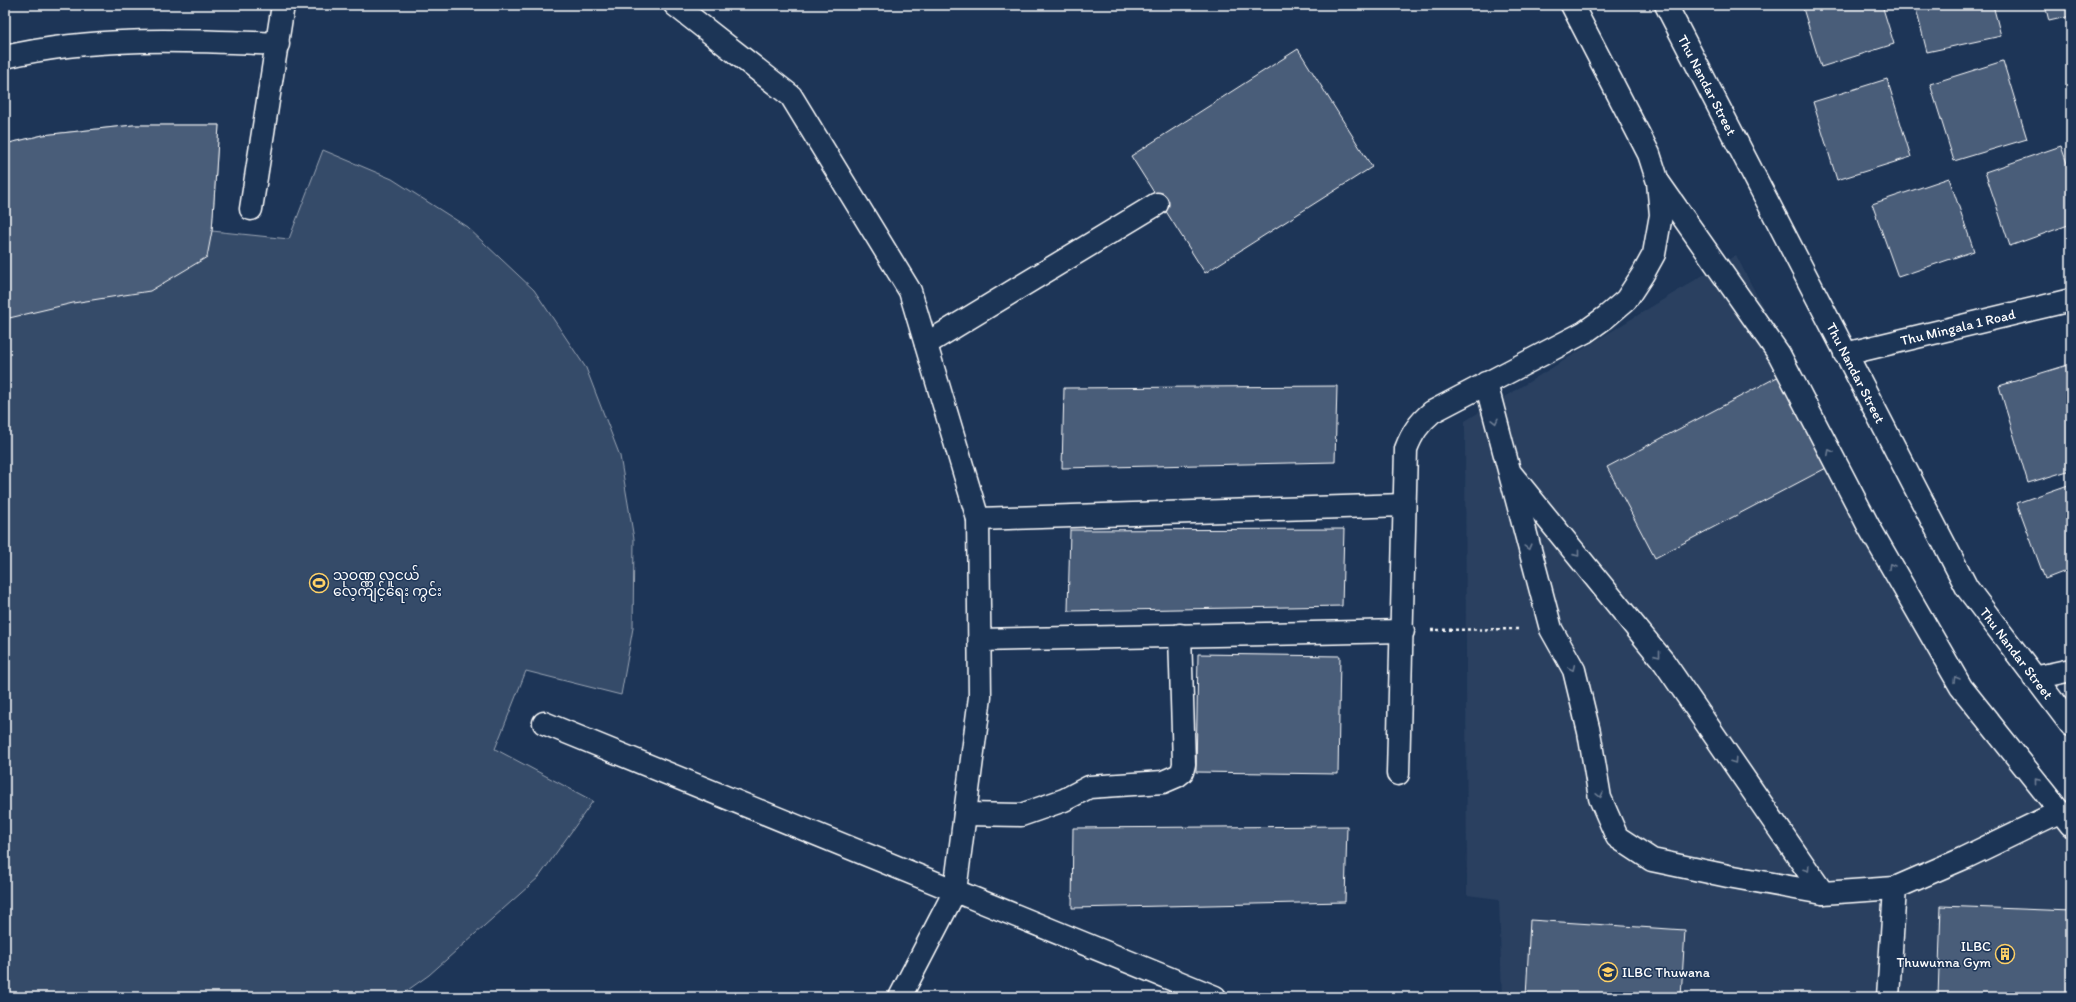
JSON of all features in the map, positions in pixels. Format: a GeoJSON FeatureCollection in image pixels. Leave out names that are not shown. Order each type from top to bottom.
{"type":"FeatureCollection","features":[{"type":"Feature","properties":{"kind":"street"},"geometry":{"type":"LineString","coordinates":[[251,209],[283,5]]}},
{"type":"Feature","properties":{"kind":"street"},"geometry":{"type":"LineString","coordinates":[[675,5],[791,96],[910,291],[978,519],[980,697],[955,891],[900,997]]}},
{"type":"Feature","properties":{"kind":"street"},"geometry":{"type":"LineString","coordinates":[[1398,774],[1403,631],[1406,449],[1412,432],[1421,421],[1432,412],[1585,332],[1606,317],[1626,300],[1654,254],[1661,216],[1658,182],[1650,154],[1572,5]]}},
{"type":"Feature","properties":{"kind":"street","name":"Thu Nandar Street"},"geometry":{"type":"LineString","coordinates":[[1666,5],[1967,588],[2071,725]]}},
{"type":"Feature","properties":{"kind":"street"},"geometry":{"type":"LineString","coordinates":[[5,57],[39,49],[166,39],[278,44]]}},
{"type":"Feature","properties":{"kind":"street"},"geometry":{"type":"LineString","coordinates":[[1486,383],[1551,628],[1574,670],[1589,732],[1600,798],[1617,837],[1652,860],[1728,876],[1823,893],[1895,888],[1964,858],[2066,818],[1960,687],[1869,527],[1779,354],[1658,182]]}},
{"type":"Feature","properties":{"kind":"street"},"geometry":{"type":"LineString","coordinates":[[926,344],[1157,204]]}},
{"type":"Feature","properties":{"kind":"street","name":"Thu Mingala 1 Road"},"geometry":{"type":"LineString","coordinates":[[1845,354],[2071,300]]}},
{"type":"Feature","properties":{"kind":"street"},"geometry":{"type":"LineString","coordinates":[[1508,470],[1664,662],[1823,893]]}},
{"type":"Feature","properties":{"kind":"street"},"geometry":{"type":"LineString","coordinates":[[978,519],[1404,505]]}},
{"type":"Feature","properties":{"kind":"street"},"geometry":{"type":"LineString","coordinates":[[980,640],[1403,631]]}},
{"type":"Feature","properties":{"kind":"street"},"geometry":{"type":"LineString","coordinates":[[965,814],[1021,814],[1064,800],[1089,787],[1163,782],[1177,776],[1182,772],[1184,764],[1180,635]]}},
{"type":"Feature","properties":{"kind":"street"},"geometry":{"type":"LineString","coordinates":[[2034,678],[2071,670]]}},
{"type":"Feature","properties":{"kind":"street"},"geometry":{"type":"LineString","coordinates":[[544,722],[1215,997]]}},
{"type":"Feature","properties":{"kind":"street"},"geometry":{"type":"LineString","coordinates":[[1888,997],[1895,888]]}},
{"type":"Feature","properties":{"kind":"path"},"geometry":{"type":"LineString","coordinates":[[1403,631],[1551,628]]}},
{"type":"Feature","properties":{"kind":"shaded area","name":"သုဝဏ္ဏ လူငယ် လေ့ကျင့်ရေး ကွင်း"},"geometry":{"type":"Polygon","coordinates":[[[133,125],[219,125],[212,231],[289,239],[323,150],[392,179],[467,227],[534,290],[586,368],[620,456],[634,539],[633,628],[621,695],[526,671],[495,749],[593,801],[539,877],[429,975],[398,997],[5,997],[5,144],[43,135],[133,125]]]}},
{"type":"Feature","properties":{"kind":"shaded area"},"geometry":{"type":"Polygon","coordinates":[[[1736,255],[1926,626],[2071,814],[2071,997],[1502,997],[1499,899],[1467,895],[1465,421],[1736,255]]]}},
{"type":"Feature","properties":{"kind":"building"},"geometry":{"type":"Polygon","coordinates":[[[1802,5],[1882,5],[1894,44],[1821,67],[1802,5]]]}},
{"type":"Feature","properties":{"kind":"building"},"geometry":{"type":"Polygon","coordinates":[[[1915,5],[1993,5],[2001,36],[1927,52],[1915,5]]]}},
{"type":"Feature","properties":{"kind":"building"},"geometry":{"type":"Polygon","coordinates":[[[2045,5],[2071,5],[2071,16],[2049,21],[2045,5]]]}},
{"type":"Feature","properties":{"kind":"building"},"geometry":{"type":"Polygon","coordinates":[[[1298,49],[1372,167],[1205,273],[1131,156],[1298,49]]]}},
{"type":"Feature","properties":{"kind":"building"},"geometry":{"type":"Polygon","coordinates":[[[2003,61],[2027,139],[1954,161],[1930,84],[2003,61]]]}},
{"type":"Feature","properties":{"kind":"building"},"geometry":{"type":"Polygon","coordinates":[[[1887,79],[1911,157],[1837,180],[1813,102],[1887,79]]]}},
{"type":"Feature","properties":{"kind":"building"},"geometry":{"type":"Polygon","coordinates":[[[133,125],[219,125],[212,231],[207,257],[150,291],[73,303],[5,319],[5,144],[43,135],[133,125]]]}},
{"type":"Feature","properties":{"kind":"building"},"geometry":{"type":"Polygon","coordinates":[[[2061,146],[2071,175],[2071,224],[2010,246],[1985,172],[2061,146]]]}},
{"type":"Feature","properties":{"kind":"building"},"geometry":{"type":"Polygon","coordinates":[[[1949,178],[1974,251],[1898,277],[1872,204],[1949,178]]]}},
{"type":"Feature","properties":{"kind":"building"},"geometry":{"type":"Polygon","coordinates":[[[2071,364],[2071,470],[2028,483],[1999,386],[2071,364]]]}},
{"type":"Feature","properties":{"kind":"building"},"geometry":{"type":"Polygon","coordinates":[[[1781,375],[1830,466],[1655,558],[1607,467],[1781,375]]]}},
{"type":"Feature","properties":{"kind":"building"},"geometry":{"type":"Polygon","coordinates":[[[1337,386],[1335,462],[1062,468],[1064,388],[1337,386]]]}},
{"type":"Feature","properties":{"kind":"building"},"geometry":{"type":"Polygon","coordinates":[[[2071,484],[2071,569],[2045,579],[2017,503],[2071,484]]]}},
{"type":"Feature","properties":{"kind":"building"},"geometry":{"type":"Polygon","coordinates":[[[1344,529],[1342,606],[1068,611],[1070,530],[1344,529]]]}},
{"type":"Feature","properties":{"kind":"building"},"geometry":{"type":"Polygon","coordinates":[[[1198,654],[1340,656],[1338,774],[1196,772],[1198,654]]]}},
{"type":"Feature","properties":{"kind":"building"},"geometry":{"type":"Polygon","coordinates":[[[1347,826],[1345,902],[1072,908],[1073,828],[1347,826]]]}},
{"type":"Feature","properties":{"kind":"building","name":"ILBC Thuwunna Gym"},"geometry":{"type":"Polygon","coordinates":[[[1941,906],[2071,911],[2071,997],[1938,997],[1941,906]]]}},
{"type":"Feature","properties":{"kind":"building"},"geometry":{"type":"Polygon","coordinates":[[[1530,920],[1685,930],[1681,997],[1526,997],[1530,920]]]}},
{"type":"Feature","properties":{"kind":"place","name":"သုဝဏ္ဏ လူငယ် လေ့ကျင့်ရေး ကွင်း"},"geometry":{"type":"Point","coordinates":[319,583]}},
{"type":"Feature","properties":{"kind":"place","name":"ILBC Thuwunna Gym"},"geometry":{"type":"Point","coordinates":[2005,954]}},
{"type":"Feature","properties":{"kind":"place","name":"ILBC Thuwana"},"geometry":{"type":"Point","coordinates":[1608,972]}}]}
